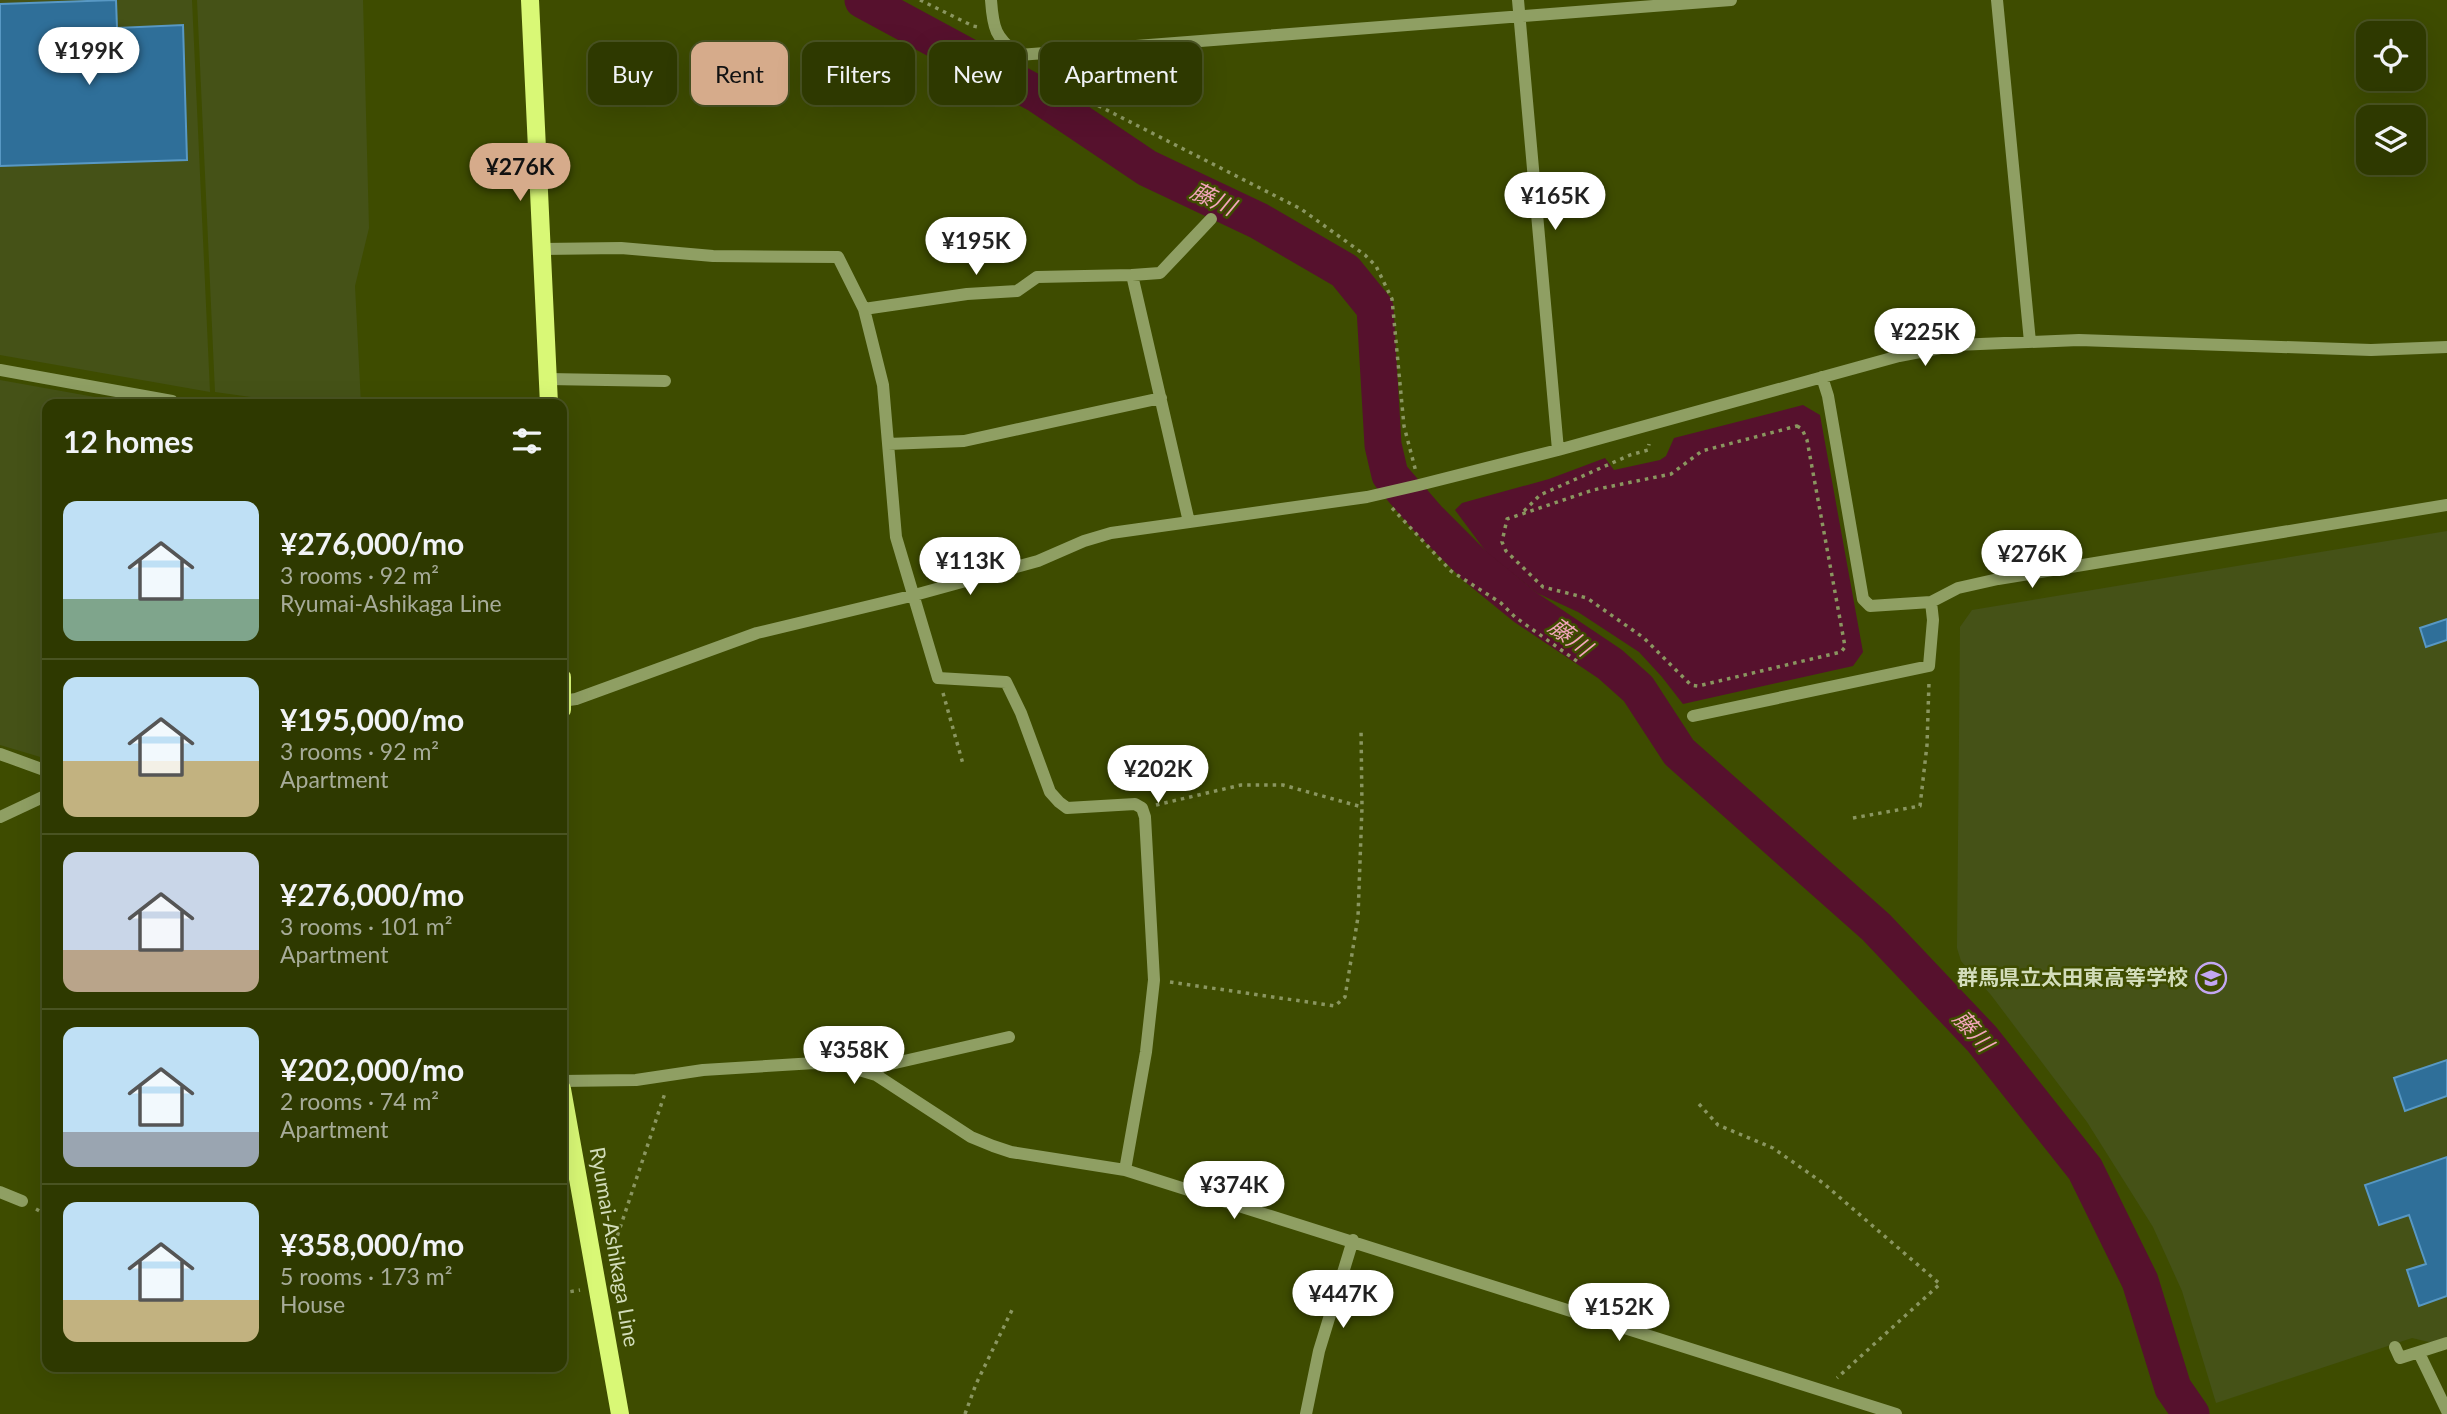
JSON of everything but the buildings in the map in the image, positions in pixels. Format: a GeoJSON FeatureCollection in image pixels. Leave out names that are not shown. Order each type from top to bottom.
{"type":"FeatureCollection","features":[{"type":"Feature","properties":{"kind":"main road"},"geometry":{"type":"LineString","coordinates":[[530,0],[549,399]]}},
{"type":"Feature","properties":{"kind":"main road","name":"Ryumai-Ashikaga Line"},"geometry":{"type":"LineString","coordinates":[[567,1116],[620,1414]]}},
{"type":"Feature","properties":{"kind":"street"},"geometry":{"type":"LineString","coordinates":[[990,0],[993,28],[1003,42]]}},
{"type":"Feature","properties":{"kind":"street"},"geometry":{"type":"LineString","coordinates":[[1518,0],[1558,450]]}},
{"type":"Feature","properties":{"kind":"street"},"geometry":{"type":"LineString","coordinates":[[1026,54],[1731,0]]}},
{"type":"Feature","properties":{"kind":"street"},"geometry":{"type":"LineString","coordinates":[[1997,0],[2030,342]]}},
{"type":"Feature","properties":{"kind":"street"},"geometry":{"type":"LineString","coordinates":[[864,309],[967,294],[1017,291],[1037,277],[1160,273],[1211,219]]}},
{"type":"Feature","properties":{"kind":"street"},"geometry":{"type":"LineString","coordinates":[[542,248],[621,248],[713,256],[838,257],[864,309],[883,386],[895,537],[938,678],[1006,682],[1021,713],[1050,792],[1067,808],[1135,804],[1142,808],[1145,817],[1154,980],[1146,1052],[1125,1170]]}},
{"type":"Feature","properties":{"kind":"street"},"geometry":{"type":"LineString","coordinates":[[1132,275],[1189,522]]}},
{"type":"Feature","properties":{"kind":"street"},"geometry":{"type":"LineString","coordinates":[[567,700],[757,633],[912,596],[1038,561],[1084,541],[1111,533],[1380,494],[1417,486],[1899,356],[1956,345],[2079,340],[2371,350],[2447,347]]}},
{"type":"Feature","properties":{"kind":"street"},"geometry":{"type":"LineString","coordinates":[[0,370],[161,399]]}},
{"type":"Feature","properties":{"kind":"street"},"geometry":{"type":"LineString","coordinates":[[1822,377],[1828,396],[1863,599],[1870,606],[1931,602],[1958,588],[1998,579],[2447,505]]}},
{"type":"Feature","properties":{"kind":"street"},"geometry":{"type":"LineString","coordinates":[[548,379],[665,381]]}},
{"type":"Feature","properties":{"kind":"street"},"geometry":{"type":"LineString","coordinates":[[888,444],[964,441],[1161,398]]}},
{"type":"Feature","properties":{"kind":"street"},"geometry":{"type":"LineString","coordinates":[[1693,716],[1929,666],[1933,620],[1931,602]]}},
{"type":"Feature","properties":{"kind":"street"},"geometry":{"type":"LineString","coordinates":[[0,754],[42,769]]}},
{"type":"Feature","properties":{"kind":"street"},"geometry":{"type":"LineString","coordinates":[[0,817],[42,797]]}},
{"type":"Feature","properties":{"kind":"street"},"geometry":{"type":"LineString","coordinates":[[873,1074],[882,1066],[1009,1037]]}},
{"type":"Feature","properties":{"kind":"street"},"geometry":{"type":"LineString","coordinates":[[567,1080],[636,1080],[704,1070],[839,1064],[873,1074],[971,1137],[1011,1152],[1125,1170],[1896,1414]]}},
{"type":"Feature","properties":{"kind":"street"},"geometry":{"type":"LineString","coordinates":[[0,1192],[22,1201]]}},
{"type":"Feature","properties":{"kind":"street"},"geometry":{"type":"LineString","coordinates":[[1306,1414],[1319,1351],[1353,1240]]}},
{"type":"Feature","properties":{"kind":"street"},"geometry":{"type":"LineString","coordinates":[[2395,1347],[2400,1358],[2447,1343]]}},
{"type":"Feature","properties":{"kind":"street"},"geometry":{"type":"LineString","coordinates":[[2419,1353],[2447,1411]]}},
{"type":"Feature","properties":{"kind":"path"},"geometry":{"type":"LineString","coordinates":[[920,0],[972,26],[993,28]]}},
{"type":"Feature","properties":{"kind":"path"},"geometry":{"type":"LineString","coordinates":[[1026,59],[1097,105],[1301,209],[1365,255],[1376,266],[1392,299],[1404,426],[1417,486]]}},
{"type":"Feature","properties":{"kind":"path"},"geometry":{"type":"LineString","coordinates":[[1523,513],[1593,491],[1671,474],[1702,451],[1797,426],[1802,429],[1807,440],[1844,647],[1835,654],[1698,686],[1691,685],[1644,638],[1587,598],[1543,587],[1506,551],[1502,542],[1507,519],[1523,513],[1540,495],[1630,455],[1648,450],[1648,444]]}},
{"type":"Feature","properties":{"kind":"path"},"geometry":{"type":"LineString","coordinates":[[1380,494],[1404,524],[1451,571],[1501,603],[1515,617],[1581,664]]}},
{"type":"Feature","properties":{"kind":"path"},"geometry":{"type":"LineString","coordinates":[[1853,818],[1920,806],[1927,745],[1929,666]]}},
{"type":"Feature","properties":{"kind":"path"},"geometry":{"type":"LineString","coordinates":[[938,678],[963,764]]}},
{"type":"Feature","properties":{"kind":"path"},"geometry":{"type":"LineString","coordinates":[[1154,980],[1335,1006],[1345,997],[1358,917],[1362,807],[1361,728]]}},
{"type":"Feature","properties":{"kind":"path"},"geometry":{"type":"LineString","coordinates":[[1142,808],[1241,785],[1283,785],[1362,807]]}},
{"type":"Feature","properties":{"kind":"path"},"geometry":{"type":"LineString","coordinates":[[594,1263],[615,1242],[664,1099],[663,1077]]}},
{"type":"Feature","properties":{"kind":"path"},"geometry":{"type":"LineString","coordinates":[[1699,1104],[1718,1125],[1773,1148],[1823,1182],[1940,1284],[1823,1391]]}},
{"type":"Feature","properties":{"kind":"path"},"geometry":{"type":"LineString","coordinates":[[965,1414],[976,1384],[1012,1310]]}},
{"type":"Feature","properties":{"kind":"shaded area"},"geometry":{"type":"Polygon","coordinates":[[[0,0],[192,0],[210,392],[0,355],[0,0]]]}},
{"type":"Feature","properties":{"kind":"shaded area"},"geometry":{"type":"Polygon","coordinates":[[[197,0],[363,0],[369,228],[355,286],[361,399],[265,399],[215,392],[197,0]]]}},
{"type":"Feature","properties":{"kind":"shaded area"},"geometry":{"type":"Polygon","coordinates":[[[0,380],[106,399],[42,399],[42,758],[0,745],[0,380]]]}},
{"type":"Feature","properties":{"kind":"shaded area"},"geometry":{"type":"Polygon","coordinates":[[[1803,405],[1820,415],[1863,652],[1853,666],[1683,704],[1639,652],[1578,612],[1537,593],[1487,553],[1455,510],[1462,503],[1549,479],[1605,458],[1614,470],[1660,460],[1666,456],[1674,438],[1803,405]]]}},
{"type":"Feature","properties":{"kind":"shaded area","name":"群馬県立太田東高等学校"},"geometry":{"type":"Polygon","coordinates":[[[2447,531],[2447,1338],[2433,1343],[2412,1338],[2216,1403],[2182,1291],[2153,1227],[2087,1122],[1991,995],[1961,961],[1957,948],[1960,627],[1972,610],[2447,531]]]}},
{"type":"Feature","properties":{"kind":"waterway","name":"藤川"},"geometry":{"type":"LineString","coordinates":[[863,0],[1037,94],[1147,168],[1259,221],[1345,271],[1375,308],[1383,445],[1390,475],[1428,519],[1476,567],[1525,607],[1610,664],[1638,689],[1679,752],[1876,927],[1982,1039],[2085,1169],[2140,1281],[2173,1388],[2191,1414]]}},
{"type":"Feature","properties":{"kind":"waterway"},"geometry":{"type":"LineString","coordinates":[[1428,519],[1440,516]]}},
{"type":"Feature","properties":{"kind":"waterway"},"geometry":{"type":"LineString","coordinates":[[1496,582],[1516,566]]}},
{"type":"Feature","properties":{"kind":"place","name":"群馬県立太田東高等学校"},"geometry":{"type":"Point","coordinates":[2211,978]}}]}
